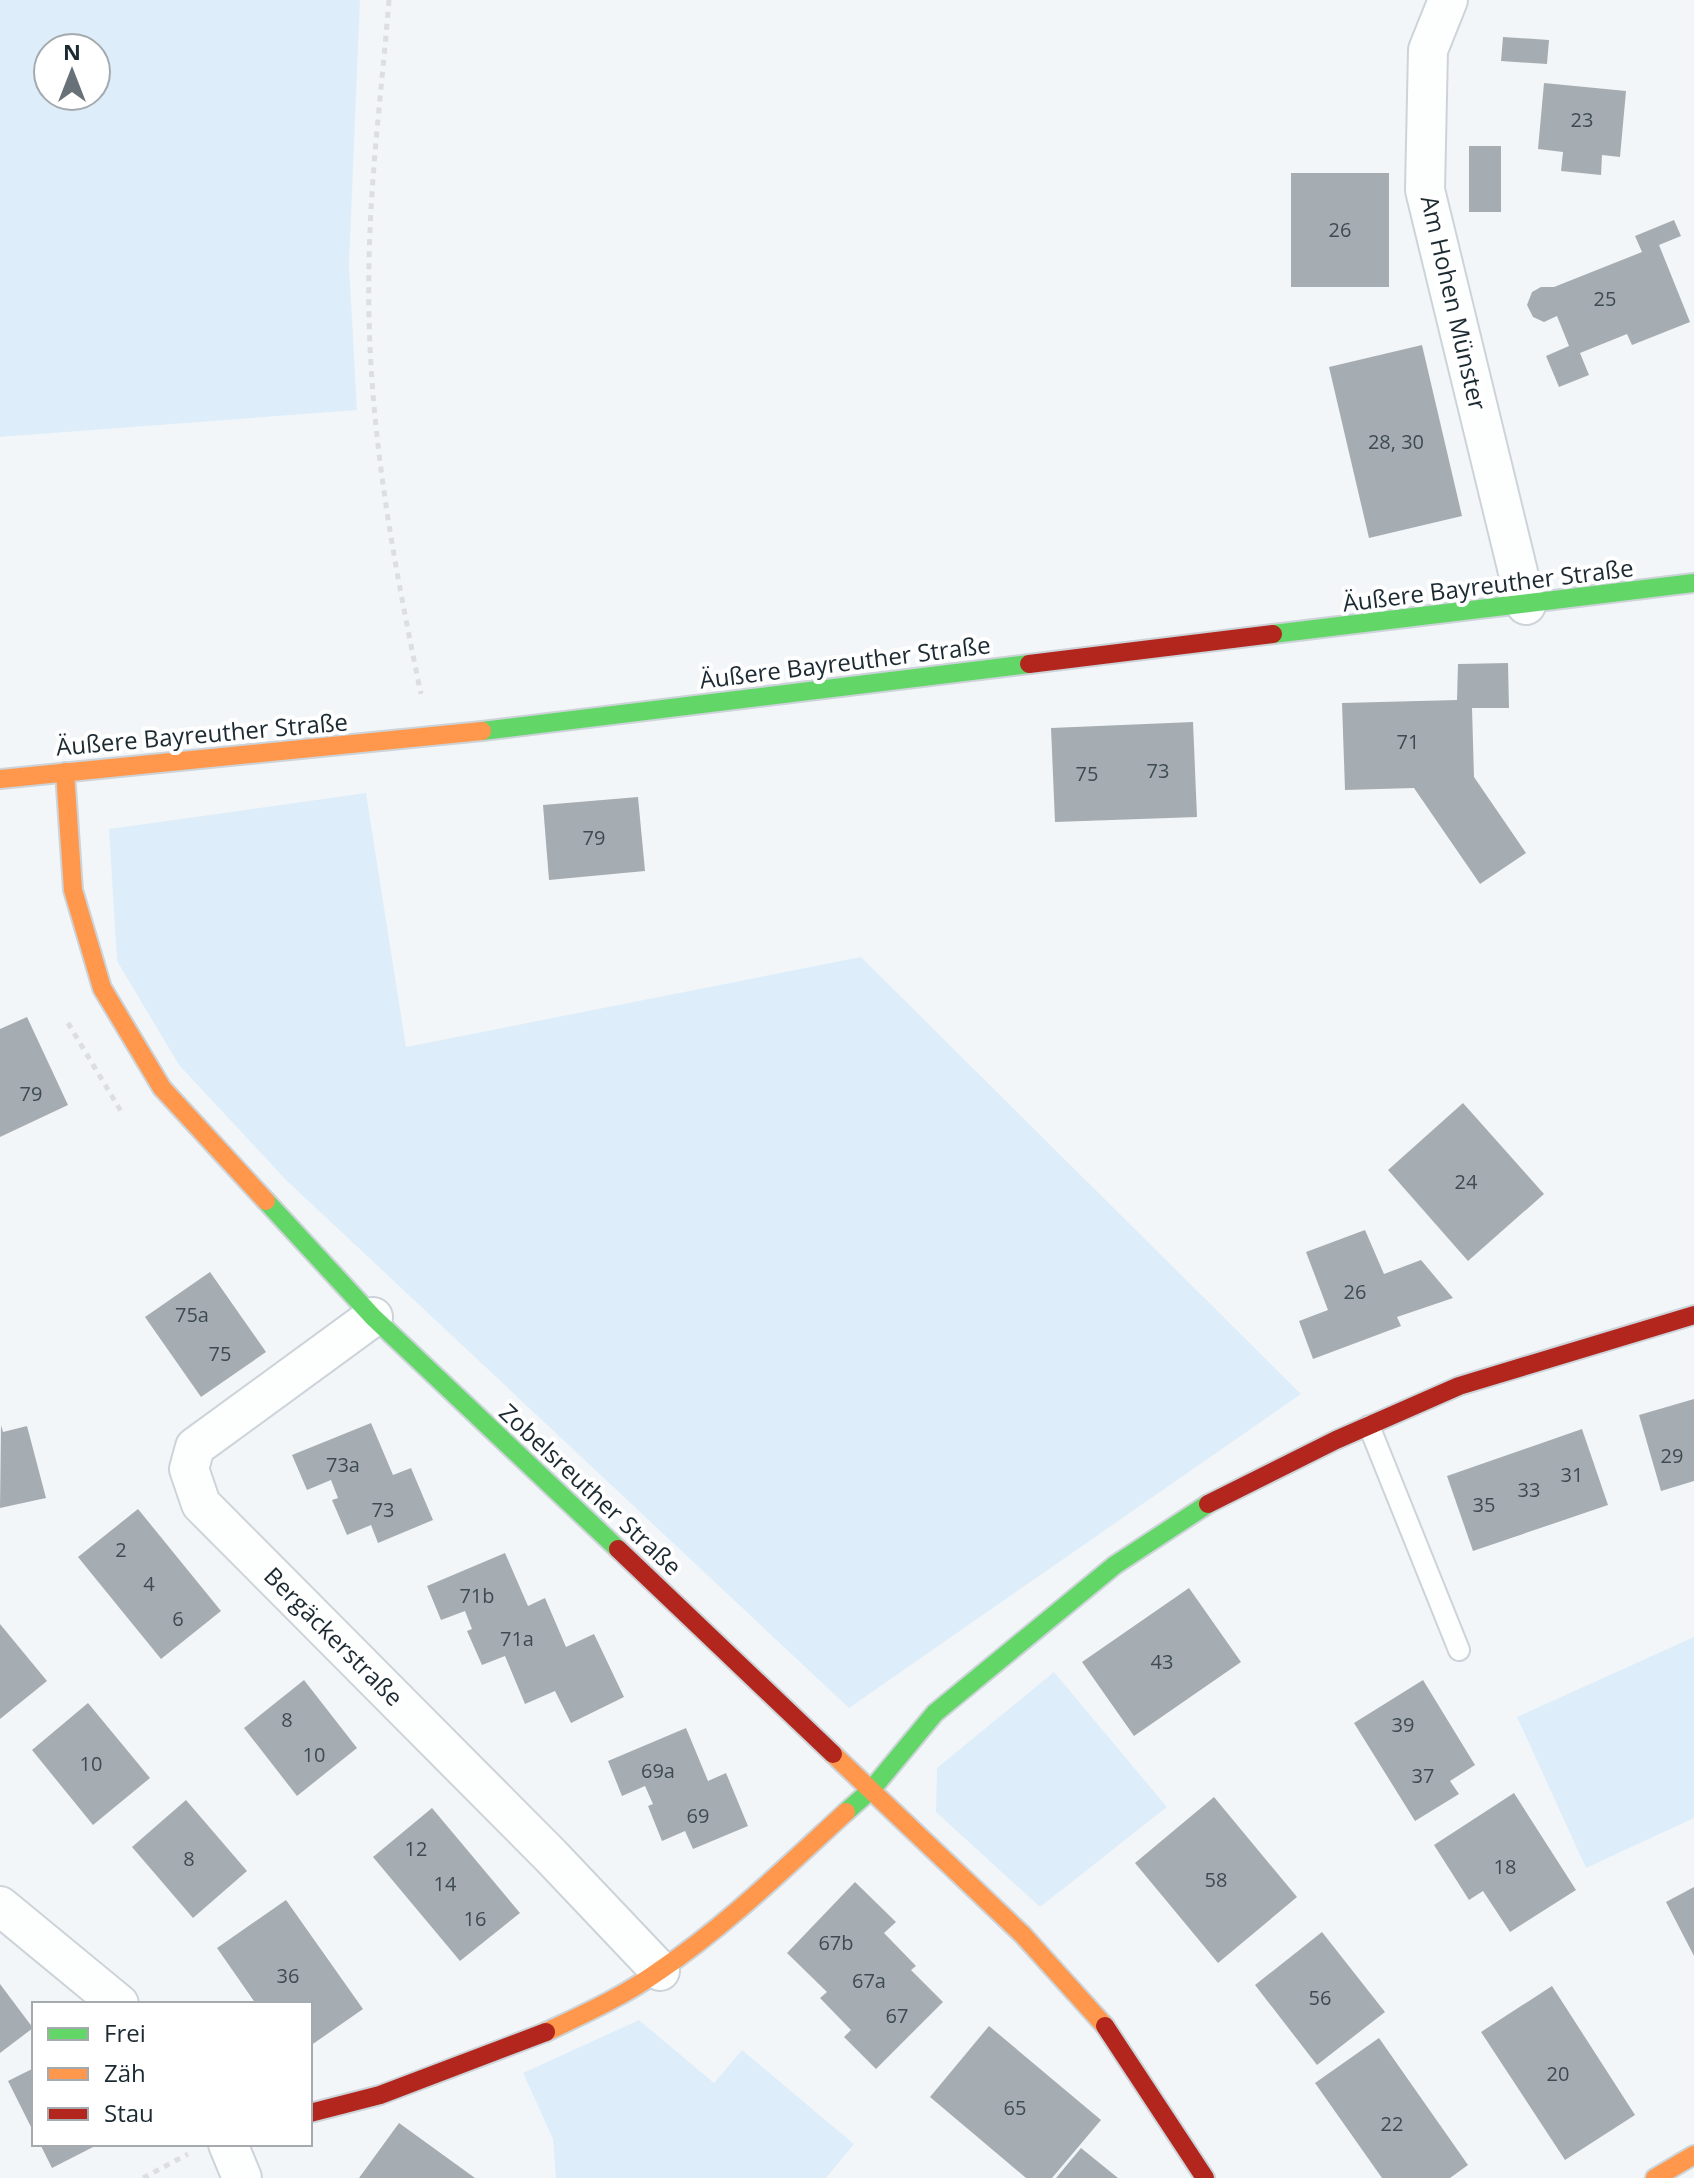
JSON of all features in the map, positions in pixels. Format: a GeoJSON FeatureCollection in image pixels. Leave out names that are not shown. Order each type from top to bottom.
{"type":"FeatureCollection","features":[{"type":"Feature","properties":{"kind":"street","name":"Am Hohen Münster"},"geometry":{"type":"LineString","coordinates":[[1448,0],[1428,50],[1425,190],[1526,605]]}},
{"type":"Feature","properties":{"kind":"street","name":"Äußere Bayreuther Straße"},"geometry":{"type":"LineString","coordinates":[[0,779],[430,737],[1694,583]]}},
{"type":"Feature","properties":{"kind":"street","name":"Zobelsreuther Straße"},"geometry":{"type":"LineString","coordinates":[[65,772],[73,890],[102,988],[162,1088],[373,1317],[1023,1935],[1111,2033],[1205,2178]]}},
{"type":"Feature","properties":{"kind":"street"},"geometry":{"type":"LineString","coordinates":[[312,2112],[380,2095],[522,2043],[601,2006],[660,1971],[760,1890],[872,1789],[935,1713],[1115,1565],[1205,1506],[1459,1386],[1694,1315]]}},
{"type":"Feature","properties":{"kind":"street","name":"Bergäckerstraße"},"geometry":{"type":"LineString","coordinates":[[373,1317],[195,1447],[189,1469],[201,1504],[660,1971]]}},
{"type":"Feature","properties":{"kind":"street"},"geometry":{"type":"LineString","coordinates":[[0,1906],[117,2002]]}},
{"type":"Feature","properties":{"kind":"street"},"geometry":{"type":"LineString","coordinates":[[211,2147],[242,2178]]}},
{"type":"Feature","properties":{"kind":"street"},"geometry":{"type":"LineString","coordinates":[[1655,2178],[1694,2155]]}},
{"type":"Feature","properties":{"kind":"lane"},"geometry":{"type":"LineString","coordinates":[[1369,1426],[1459,1650]]}},
{"type":"Feature","properties":{"kind":"path"},"geometry":{"type":"LineString","coordinates":[[389,0],[369,266],[373,403],[388,537],[430,737]]}},
{"type":"Feature","properties":{"kind":"path"},"geometry":{"type":"LineString","coordinates":[[143,2178],[211,2147]]}},
{"type":"Feature","properties":{"kind":"shaded area"},"geometry":{"type":"Polygon","coordinates":[[[0,0],[360,0],[349,265],[357,410],[0,437],[0,0]]]}},
{"type":"Feature","properties":{"kind":"shaded area"},"geometry":{"type":"Polygon","coordinates":[[[366,793],[406,1047],[861,957],[1301,1394],[849,1708],[286,1180],[179,1065],[117,961],[109,829],[366,793]]]}},
{"type":"Feature","properties":{"kind":"shaded area"},"geometry":{"type":"Polygon","coordinates":[[[1694,1637],[1694,1818],[1586,1868],[1517,1717],[1694,1637]]]}},
{"type":"Feature","properties":{"kind":"shaded area"},"geometry":{"type":"Polygon","coordinates":[[[1054,1672],[1167,1807],[1040,1907],[936,1812],[937,1768],[1054,1672]]]}},
{"type":"Feature","properties":{"kind":"shaded area"},"geometry":{"type":"Polygon","coordinates":[[[639,2020],[714,2083],[742,2050],[854,2144],[826,2178],[556,2178],[553,2139],[523,2073],[639,2020]]]}},
{"type":"Feature","properties":{"kind":"building"},"geometry":{"type":"Polygon","coordinates":[[[1503,37],[1549,40],[1547,64],[1501,61],[1503,37]]]}},
{"type":"Feature","properties":{"kind":"building"},"geometry":{"type":"Polygon","coordinates":[[[1544,83],[1626,91],[1620,157],[1602,155],[1601,175],[1561,171],[1563,152],[1538,149],[1544,83]]]}},
{"type":"Feature","properties":{"kind":"building"},"geometry":{"type":"Polygon","coordinates":[[[1469,146],[1501,146],[1501,212],[1469,212],[1469,146]]]}},
{"type":"Feature","properties":{"kind":"building"},"geometry":{"type":"Polygon","coordinates":[[[1291,173],[1389,173],[1389,287],[1291,287],[1291,173]]]}},
{"type":"Feature","properties":{"kind":"building"},"geometry":{"type":"Polygon","coordinates":[[[1674,220],[1681,236],[1659,245],[1690,322],[1632,345],[1627,334],[1580,353],[1589,375],[1559,387],[1546,356],[1569,346],[1557,316],[1544,322],[1533,317],[1527,305],[1532,292],[1541,287],[1554,287],[1642,252],[1635,236],[1674,220]]]}},
{"type":"Feature","properties":{"kind":"building"},"geometry":{"type":"Polygon","coordinates":[[[1422,345],[1462,516],[1369,538],[1329,367],[1422,345]]]}},
{"type":"Feature","properties":{"kind":"building"},"geometry":{"type":"Polygon","coordinates":[[[1508,663],[1509,708],[1472,708],[1474,777],[1526,853],[1480,884],[1414,788],[1345,790],[1342,703],[1457,700],[1458,664],[1508,663]]]}},
{"type":"Feature","properties":{"kind":"building"},"geometry":{"type":"Polygon","coordinates":[[[1193,722],[1197,817],[1055,822],[1051,728],[1193,722]]]}},
{"type":"Feature","properties":{"kind":"building"},"geometry":{"type":"Polygon","coordinates":[[[638,797],[645,871],[549,880],[543,805],[638,797]]]}},
{"type":"Feature","properties":{"kind":"building"},"geometry":{"type":"Polygon","coordinates":[[[27,1017],[68,1105],[0,1137],[0,1029],[27,1017]]]}},
{"type":"Feature","properties":{"kind":"building"},"geometry":{"type":"Polygon","coordinates":[[[1463,1103],[1544,1194],[1468,1261],[1388,1170],[1463,1103]]]}},
{"type":"Feature","properties":{"kind":"building"},"geometry":{"type":"Polygon","coordinates":[[[1365,1230],[1384,1274],[1421,1260],[1453,1298],[1397,1317],[1401,1326],[1313,1359],[1299,1321],[1328,1310],[1306,1252],[1365,1230]]]}},
{"type":"Feature","properties":{"kind":"building"},"geometry":{"type":"Polygon","coordinates":[[[210,1272],[266,1352],[201,1397],[145,1317],[210,1272]]]}},
{"type":"Feature","properties":{"kind":"building"},"geometry":{"type":"Polygon","coordinates":[[[1694,1399],[1694,1481],[1661,1491],[1639,1415],[1694,1399]]]}},
{"type":"Feature","properties":{"kind":"building"},"geometry":{"type":"Polygon","coordinates":[[[371,1423],[393,1475],[411,1468],[433,1520],[378,1543],[371,1525],[347,1535],[332,1500],[338,1498],[331,1480],[307,1490],[292,1455],[371,1423]]]}},
{"type":"Feature","properties":{"kind":"building"},"geometry":{"type":"Polygon","coordinates":[[[1,1425],[3,1432],[27,1426],[46,1498],[0,1508],[1,1425]]]}},
{"type":"Feature","properties":{"kind":"building"},"geometry":{"type":"Polygon","coordinates":[[[1582,1429],[1608,1505],[1473,1551],[1447,1476],[1582,1429]]]}},
{"type":"Feature","properties":{"kind":"building"},"geometry":{"type":"Polygon","coordinates":[[[138,1509],[221,1611],[161,1659],[78,1557],[138,1509]]]}},
{"type":"Feature","properties":{"kind":"building"},"geometry":{"type":"Polygon","coordinates":[[[505,1553],[528,1606],[545,1598],[566,1647],[594,1634],[624,1697],[571,1723],[555,1691],[525,1704],[505,1656],[482,1665],[467,1631],[472,1629],[465,1611],[441,1620],[427,1586],[505,1553]]]}},
{"type":"Feature","properties":{"kind":"building"},"geometry":{"type":"Polygon","coordinates":[[[1189,1588],[1241,1662],[1134,1736],[1082,1662],[1189,1588]]]}},
{"type":"Feature","properties":{"kind":"building"},"geometry":{"type":"Polygon","coordinates":[[[0,1624],[47,1681],[0,1719],[0,1624]]]}},
{"type":"Feature","properties":{"kind":"building"},"geometry":{"type":"Polygon","coordinates":[[[304,1680],[357,1748],[297,1796],[244,1728],[304,1680]]]}},
{"type":"Feature","properties":{"kind":"building"},"geometry":{"type":"Polygon","coordinates":[[[1423,1680],[1475,1765],[1450,1781],[1459,1794],[1415,1821],[1354,1723],[1423,1680]]]}},
{"type":"Feature","properties":{"kind":"building"},"geometry":{"type":"Polygon","coordinates":[[[88,1703],[150,1778],[93,1825],[32,1750],[88,1703]]]}},
{"type":"Feature","properties":{"kind":"building"},"geometry":{"type":"Polygon","coordinates":[[[686,1728],[708,1781],[726,1773],[748,1826],[693,1849],[685,1831],[662,1841],[648,1806],[653,1804],[645,1786],[622,1796],[608,1761],[686,1728]]]}},
{"type":"Feature","properties":{"kind":"building"},"geometry":{"type":"Polygon","coordinates":[[[1514,1793],[1576,1890],[1510,1932],[1483,1891],[1469,1900],[1434,1845],[1514,1793]]]}},
{"type":"Feature","properties":{"kind":"building"},"geometry":{"type":"Polygon","coordinates":[[[1214,1797],[1297,1897],[1218,1963],[1135,1863],[1214,1797]]]}},
{"type":"Feature","properties":{"kind":"building"},"geometry":{"type":"Polygon","coordinates":[[[186,1800],[247,1871],[193,1918],[132,1847],[186,1800]]]}},
{"type":"Feature","properties":{"kind":"building"},"geometry":{"type":"Polygon","coordinates":[[[432,1808],[520,1913],[460,1961],[373,1857],[432,1808]]]}},
{"type":"Feature","properties":{"kind":"building"},"geometry":{"type":"Polygon","coordinates":[[[855,1882],[896,1922],[884,1933],[916,1966],[911,1970],[943,2002],[876,2069],[844,2037],[851,2030],[820,1998],[827,1992],[787,1953],[855,1882]]]}},
{"type":"Feature","properties":{"kind":"building"},"geometry":{"type":"Polygon","coordinates":[[[1694,1887],[1694,1956],[1666,1902],[1694,1887]]]}},
{"type":"Feature","properties":{"kind":"building"},"geometry":{"type":"Polygon","coordinates":[[[286,1900],[363,2009],[312,2045],[312,2002],[255,2002],[217,1948],[286,1900]]]}},
{"type":"Feature","properties":{"kind":"building"},"geometry":{"type":"Polygon","coordinates":[[[1322,1932],[1385,2012],[1317,2065],[1255,1985],[1322,1932]]]}},
{"type":"Feature","properties":{"kind":"building"},"geometry":{"type":"Polygon","coordinates":[[[0,1984],[32,2029],[0,2053],[0,1984]]]}},
{"type":"Feature","properties":{"kind":"building"},"geometry":{"type":"Polygon","coordinates":[[[1552,1986],[1635,2115],[1565,2160],[1481,2032],[1552,1986]]]}},
{"type":"Feature","properties":{"kind":"building"},"geometry":{"type":"Polygon","coordinates":[[[989,2026],[1101,2120],[1052,2178],[1026,2178],[930,2097],[989,2026]]]}},
{"type":"Feature","properties":{"kind":"building"},"geometry":{"type":"Polygon","coordinates":[[[1379,2038],[1468,2165],[1450,2178],[1382,2178],[1315,2083],[1379,2038]]]}},
{"type":"Feature","properties":{"kind":"building"},"geometry":{"type":"Polygon","coordinates":[[[32,2069],[32,2129],[8,2081],[32,2069]]]}},
{"type":"Feature","properties":{"kind":"building"},"geometry":{"type":"Polygon","coordinates":[[[399,2123],[475,2178],[359,2178],[399,2123]]]}},
{"type":"Feature","properties":{"kind":"building"},"geometry":{"type":"Polygon","coordinates":[[[41,2146],[95,2146],[52,2168],[41,2146]]]}},
{"type":"Feature","properties":{"kind":"building"},"geometry":{"type":"Polygon","coordinates":[[[1081,2148],[1118,2178],[1056,2178],[1081,2148]]]}},
{"type":"Feature","properties":{"kind":"traffic: fast"},"geometry":{"type":"LineString","coordinates":[[1273,634],[1694,583]]}},
{"type":"Feature","properties":{"kind":"traffic: fast"},"geometry":{"type":"LineString","coordinates":[[482,731],[1029,664]]}},
{"type":"Feature","properties":{"kind":"traffic: fast"},"geometry":{"type":"LineString","coordinates":[[266,1201],[373,1317],[618,1549]]}},
{"type":"Feature","properties":{"kind":"traffic: fast"},"geometry":{"type":"LineString","coordinates":[[846,1812],[872,1789],[935,1713],[1115,1565],[1208,1504]]}},
{"type":"Feature","properties":{"kind":"traffic: slow"},"geometry":{"type":"LineString","coordinates":[[0,779],[482,731]]}},
{"type":"Feature","properties":{"kind":"traffic: slow"},"geometry":{"type":"LineString","coordinates":[[65,772],[73,890],[102,988],[162,1088],[266,1201]]}},
{"type":"Feature","properties":{"kind":"traffic: slow"},"geometry":{"type":"LineString","coordinates":[[833,1754],[1023,1935],[1105,2026]]}},
{"type":"Feature","properties":{"kind":"traffic: slow"},"geometry":{"type":"LineString","coordinates":[[546,2032],[632,1989],[684,1954],[755,1895],[846,1812]]}},
{"type":"Feature","properties":{"kind":"traffic: slow"},"geometry":{"type":"LineString","coordinates":[[1655,2178],[1694,2155]]}},
{"type":"Feature","properties":{"kind":"traffic: jam"},"geometry":{"type":"LineString","coordinates":[[1029,664],[1273,634]]}},
{"type":"Feature","properties":{"kind":"traffic: jam"},"geometry":{"type":"LineString","coordinates":[[1208,1504],[1336,1440],[1459,1386],[1694,1315]]}},
{"type":"Feature","properties":{"kind":"traffic: jam"},"geometry":{"type":"LineString","coordinates":[[618,1549],[833,1754]]}},
{"type":"Feature","properties":{"kind":"traffic: jam"},"geometry":{"type":"LineString","coordinates":[[1105,2026],[1205,2178]]}},
{"type":"Feature","properties":{"kind":"traffic: jam"},"geometry":{"type":"LineString","coordinates":[[312,2112],[380,2095],[546,2032]]}}]}
